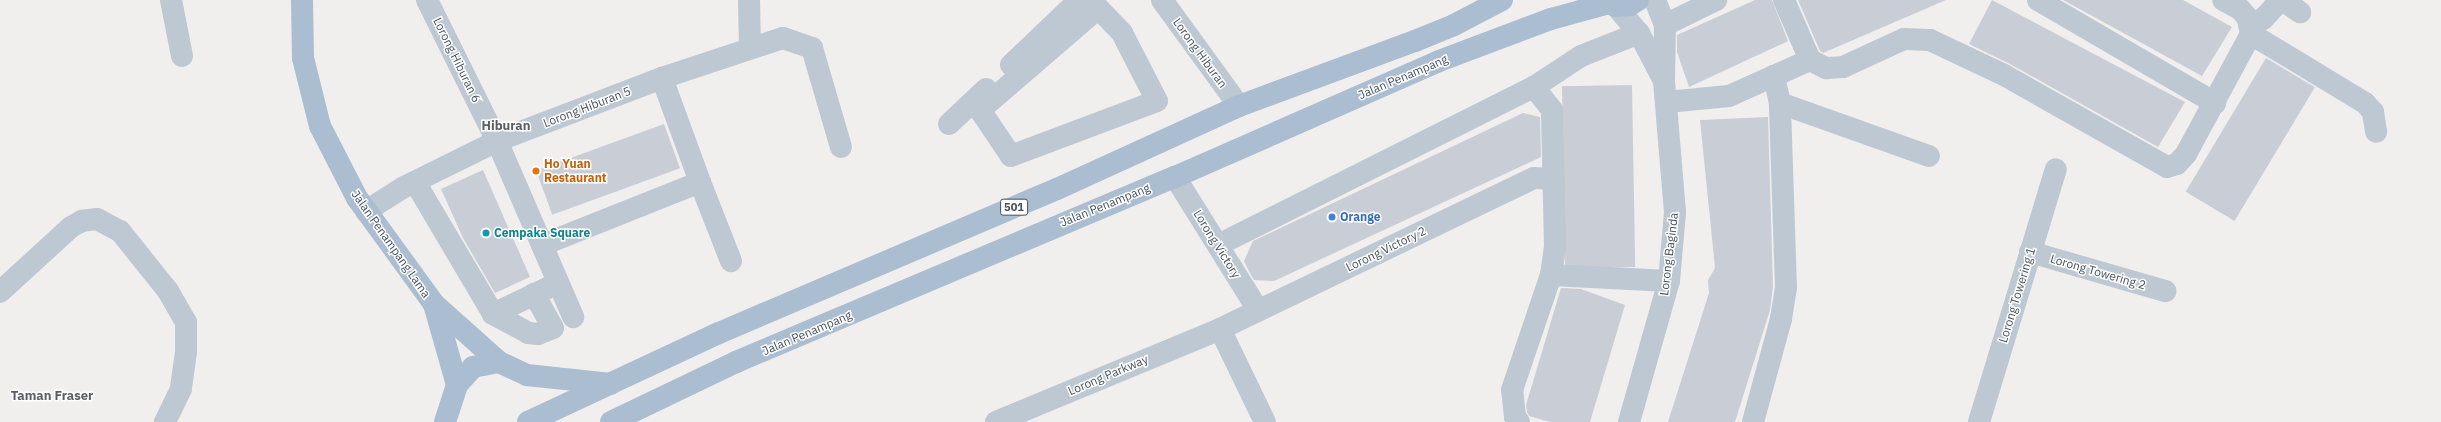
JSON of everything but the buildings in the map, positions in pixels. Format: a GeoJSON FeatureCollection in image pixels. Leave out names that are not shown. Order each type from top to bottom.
{"type":"FeatureCollection","features":[{"type":"Feature","properties":{"kind":"main road","name":"Jalan Penampang Lama"},"geometry":{"type":"LineString","coordinates":[[302,0],[303,58],[320,126],[366,211],[434,304],[499,362],[527,375],[611,384]]}},
{"type":"Feature","properties":{"kind":"main road","name":"501"},"geometry":{"type":"LineString","coordinates":[[528,422],[719,333],[1013,207],[1239,106],[1415,41],[1454,25],[1502,0]]}},
{"type":"Feature","properties":{"kind":"main road","name":"Jalan Penampang"},"geometry":{"type":"LineString","coordinates":[[611,422],[632,416],[736,362],[916,288],[1045,230],[1175,177],[1479,45],[1551,19],[1607,4],[1630,4],[1638,0]]}},
{"type":"Feature","properties":{"kind":"main road"},"geometry":{"type":"LineString","coordinates":[[1013,207],[1020,219],[1026,224],[1045,230]]}},
{"type":"Feature","properties":{"kind":"main road","name":"Jalan Penampang Lama"},"geometry":{"type":"LineString","coordinates":[[434,304],[457,385]]}},
{"type":"Feature","properties":{"kind":"main road"},"geometry":{"type":"LineString","coordinates":[[445,422],[457,385],[474,367],[499,362]]}},
{"type":"Feature","properties":{"kind":"street"},"geometry":{"type":"LineString","coordinates":[[171,0],[182,56]]}},
{"type":"Feature","properties":{"kind":"street","name":"Lorong Hiburan 6"},"geometry":{"type":"LineString","coordinates":[[427,0],[497,141],[574,317]]}},
{"type":"Feature","properties":{"kind":"street"},"geometry":{"type":"LineString","coordinates":[[749,0],[750,48]]}},
{"type":"Feature","properties":{"kind":"street","name":"Lorong Hiburan"},"geometry":{"type":"LineString","coordinates":[[1162,0],[1239,106]]}},
{"type":"Feature","properties":{"kind":"street","name":"Lorong Baginda"},"geometry":{"type":"LineString","coordinates":[[1629,422],[1669,281],[1675,212],[1665,91],[1665,25],[1656,0]]}},
{"type":"Feature","properties":{"kind":"street"},"geometry":{"type":"LineString","coordinates":[[1665,25],[1716,0]]}},
{"type":"Feature","properties":{"kind":"street"},"geometry":{"type":"LineString","coordinates":[[1784,0],[1810,60],[1826,68],[1843,67],[1904,39],[1930,40],[2004,75],[2166,167],[2177,164],[2186,154],[2215,103],[2250,29],[2281,0],[2300,12]]}},
{"type":"Feature","properties":{"kind":"street"},"geometry":{"type":"LineString","coordinates":[[2038,0],[2215,103]]}},
{"type":"Feature","properties":{"kind":"street"},"geometry":{"type":"LineString","coordinates":[[2223,0],[2240,9],[2248,18],[2250,29],[2365,103],[2373,112],[2376,132]]}},
{"type":"Feature","properties":{"kind":"street"},"geometry":{"type":"LineString","coordinates":[[1098,3],[1122,33],[1157,101],[1011,156],[980,110],[1098,3]]}},
{"type":"Feature","properties":{"kind":"street"},"geometry":{"type":"LineString","coordinates":[[949,124],[1098,3]]}},
{"type":"Feature","properties":{"kind":"street","name":"Lorong Baginda"},"geometry":{"type":"LineString","coordinates":[[1607,4],[1639,33],[1665,91]]}},
{"type":"Feature","properties":{"kind":"street"},"geometry":{"type":"LineString","coordinates":[[1218,245],[1534,87],[1581,56],[1639,33]]}},
{"type":"Feature","properties":{"kind":"street","name":"Lorong Hiburan 5"},"geometry":{"type":"LineString","coordinates":[[366,211],[409,184],[497,141],[662,78],[783,38],[812,48],[841,147]]}},
{"type":"Feature","properties":{"kind":"street"},"geometry":{"type":"LineString","coordinates":[[1665,91],[1729,96],[1810,60]]}},
{"type":"Feature","properties":{"kind":"street"},"geometry":{"type":"LineString","coordinates":[[1753,422],[1781,319],[1786,288],[1780,103],[1774,76]]}},
{"type":"Feature","properties":{"kind":"street"},"geometry":{"type":"LineString","coordinates":[[662,78],[731,261]]}},
{"type":"Feature","properties":{"kind":"street"},"geometry":{"type":"LineString","coordinates":[[1519,422],[1515,417],[1512,390],[1552,275],[1555,246],[1552,110],[1534,87]]}},
{"type":"Feature","properties":{"kind":"street"},"geometry":{"type":"LineString","coordinates":[[1780,103],[1929,156]]}},
{"type":"Feature","properties":{"kind":"street","name":"Lorong Towering 1"},"geometry":{"type":"LineString","coordinates":[[1979,422],[2056,169]]}},
{"type":"Feature","properties":{"kind":"street","name":"Lorong Victory"},"geometry":{"type":"LineString","coordinates":[[1175,177],[1258,310]]}},
{"type":"Feature","properties":{"kind":"street","name":"Lorong Victory 2"},"geometry":{"type":"LineString","coordinates":[[1220,329],[1534,178],[1554,179]]}},
{"type":"Feature","properties":{"kind":"street"},"geometry":{"type":"LineString","coordinates":[[542,245],[700,182]]}},
{"type":"Feature","properties":{"kind":"street"},"geometry":{"type":"LineString","coordinates":[[409,184],[493,314],[528,333],[538,334],[553,328],[534,294]]}},
{"type":"Feature","properties":{"kind":"street"},"geometry":{"type":"LineString","coordinates":[[0,292],[71,227],[82,221],[97,219],[120,231],[168,291],[186,322],[186,352],[181,389],[165,422]]}},
{"type":"Feature","properties":{"kind":"street","name":"Lorong Towering 2"},"geometry":{"type":"LineString","coordinates":[[2030,252],[2165,291]]}},
{"type":"Feature","properties":{"kind":"street"},"geometry":{"type":"LineString","coordinates":[[1552,275],[1669,281]]}},
{"type":"Feature","properties":{"kind":"street"},"geometry":{"type":"LineString","coordinates":[[493,314],[558,283]]}},
{"type":"Feature","properties":{"kind":"street"},"geometry":{"type":"LineString","coordinates":[[1220,329],[1265,422]]}},
{"type":"Feature","properties":{"kind":"street","name":"Lorong Parkway"},"geometry":{"type":"LineString","coordinates":[[996,422],[1220,329]]}},
{"type":"Feature","properties":{"kind":"place","name":"Ho Yuan Restaurant"},"geometry":{"type":"Point","coordinates":[536,171]}},
{"type":"Feature","properties":{"kind":"place","name":"Orange"},"geometry":{"type":"Point","coordinates":[1332,217]}},
{"type":"Feature","properties":{"kind":"place","name":"Cempaka Square"},"geometry":{"type":"Point","coordinates":[486,233]}},
{"type":"Feature","properties":{"kind":"district","name":"Hiburan"},"geometry":{"type":"Point","coordinates":[506,126]}},
{"type":"Feature","properties":{"kind":"district","name":"Taman Fraser"},"geometry":{"type":"Point","coordinates":[52,396]}}]}
